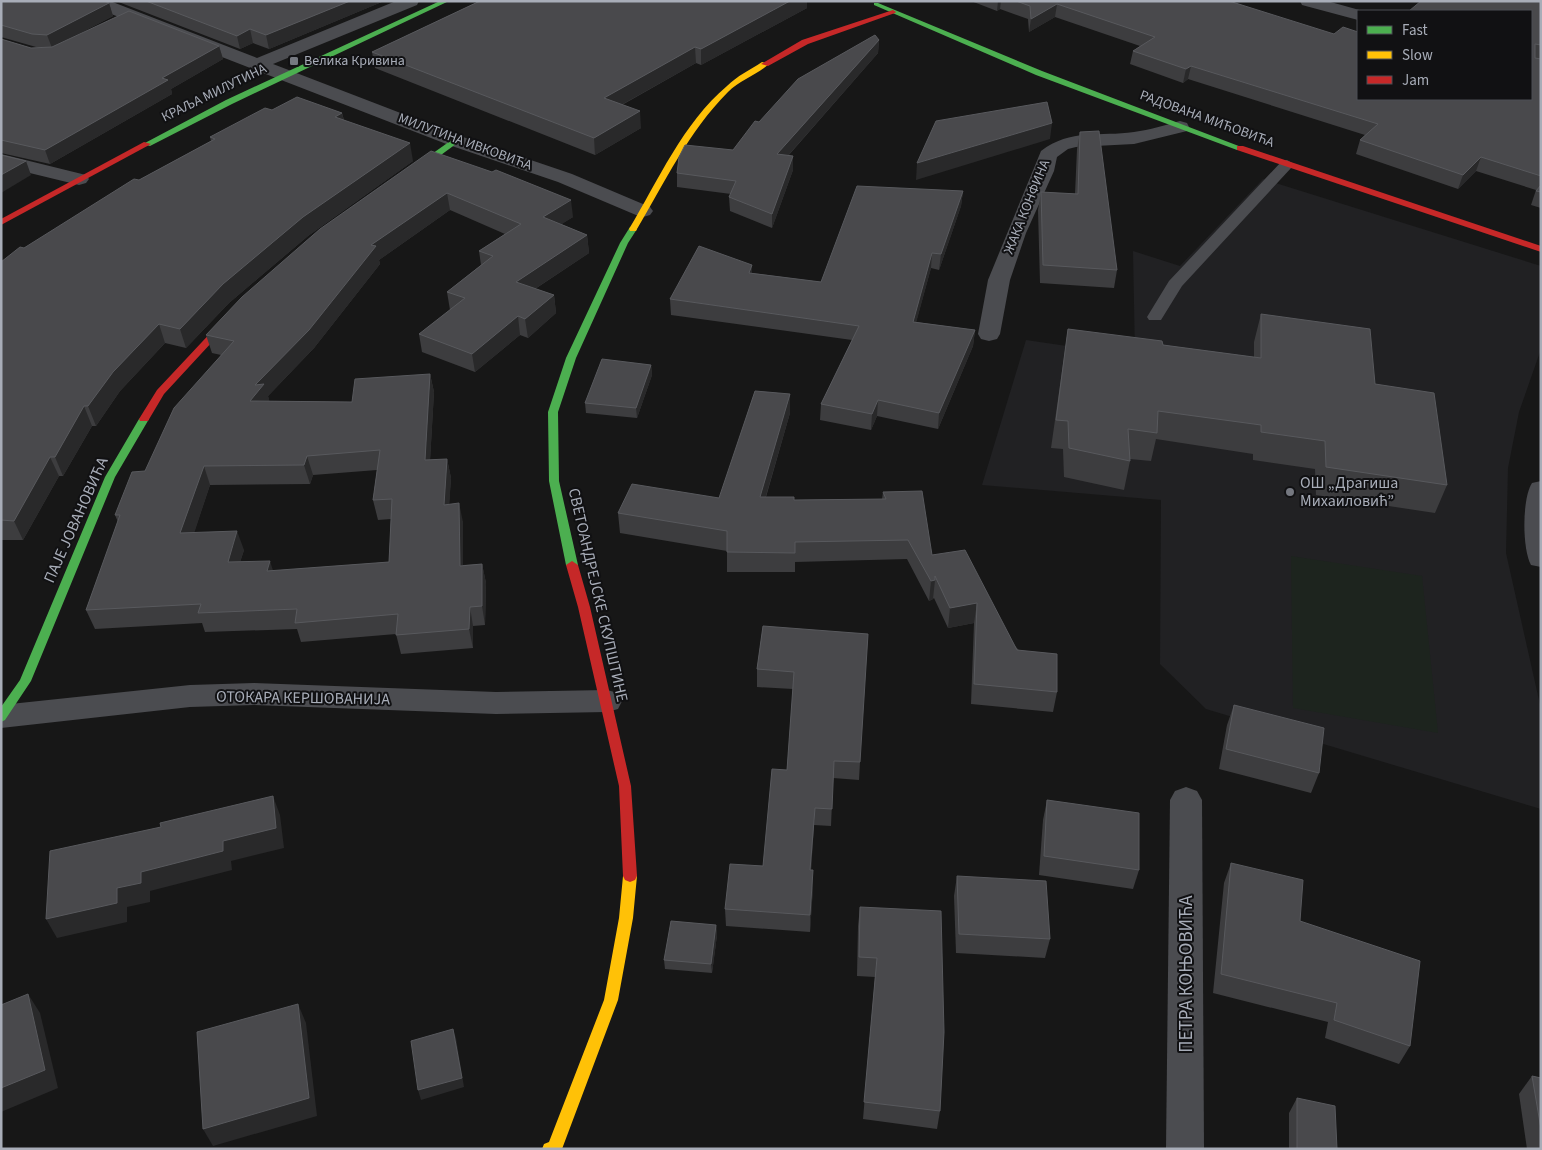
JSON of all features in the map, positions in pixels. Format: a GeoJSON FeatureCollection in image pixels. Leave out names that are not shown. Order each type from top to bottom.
{"type":"FeatureCollection","features":[{"type":"Feature","properties":{"kind":"street","name":"МИЛУТИНА ИВКОВИЋА"},"geometry":{"type":"LineString","coordinates":[[94,1],[456,141],[565,178],[643,210]]}},
{"type":"Feature","properties":{"kind":"street"},"geometry":{"type":"LineString","coordinates":[[257,64],[411,1]]}},
{"type":"Feature","properties":{"kind":"street","name":"КРАЉА МИЛУТИНА"},"geometry":{"type":"LineString","coordinates":[[1,223],[79,179],[286,75],[446,1]]}},
{"type":"Feature","properties":{"kind":"street","name":"РАДОВАНА МИЋОВИЋА"},"geometry":{"type":"LineString","coordinates":[[869,1],[1072,86],[1180,127],[1541,249]]}},
{"type":"Feature","properties":{"kind":"street"},"geometry":{"type":"LineString","coordinates":[[1308,1],[1357,15]]}},
{"type":"Feature","properties":{"kind":"street","name":"СВЕТОАНДРЕЈСКЕ СКУПШТИНЕ"},"geometry":{"type":"LineString","coordinates":[[554,1148],[612,1000],[626,918],[630,872],[624,786],[606,701],[566,544],[556,490],[553,412],[571,358],[624,243],[659,187],[675,156],[702,116],[728,88],[773,58],[805,42],[893,12]]}},
{"type":"Feature","properties":{"kind":"street"},"geometry":{"type":"LineString","coordinates":[[116,25],[132,16]]}},
{"type":"Feature","properties":{"kind":"street","name":"ЖАКА КОНФИНА"},"geometry":{"type":"LineString","coordinates":[[989,334],[994,320],[999,280],[1016,233],[1044,171],[1048,155],[1061,145],[1074,141],[1134,138],[1180,127]]}},
{"type":"Feature","properties":{"kind":"street"},"geometry":{"type":"LineString","coordinates":[[401,180],[456,141]]}},
{"type":"Feature","properties":{"kind":"street"},"geometry":{"type":"LineString","coordinates":[[1,160],[79,179]]}},
{"type":"Feature","properties":{"kind":"street","name":"ПАЈЕ ЈОВАНОВИЋА"},"geometry":{"type":"LineString","coordinates":[[1,717],[29,673],[110,477],[160,392],[245,302]]}},
{"type":"Feature","properties":{"kind":"street"},"geometry":{"type":"LineString","coordinates":[[1541,490],[1538,516],[1541,558]]}},
{"type":"Feature","properties":{"kind":"street","name":"ОТОКАРА КЕРШОВАНИЈА"},"geometry":{"type":"LineString","coordinates":[[1,717],[190,696],[254,694],[496,703],[606,701]]}},
{"type":"Feature","properties":{"kind":"street","name":"ПЕТРА КОЊОВИЋА"},"geometry":{"type":"LineString","coordinates":[[1185,1149],[1186,800]]}},
{"type":"Feature","properties":{"kind":"lane"},"geometry":{"type":"LineString","coordinates":[[1155,317],[1175,284],[1287,164]]}},
{"type":"Feature","properties":{"kind":"shaded area","name":"ОШ „Драгиша Михаиловић”"},"geometry":{"type":"Polygon","coordinates":[[[1263,179],[1541,266],[1541,349],[1519,412],[1508,468],[1506,553],[1541,709],[1541,809],[1206,709],[1160,664],[1161,500],[982,485],[1026,340],[1135,356],[1133,251],[1180,266],[1263,179]]]}},
{"type":"Feature","properties":{"kind":"shaded area"},"geometry":{"type":"Polygon","coordinates":[[[1291,556],[1422,576],[1438,733],[1293,708],[1291,556]]]}},
{"type":"Feature","properties":{"kind":"building"},"geometry":{"type":"Polygon","coordinates":[[[1,1],[104,1],[109,3],[47,35],[32,34],[1,25],[1,1]]]}},
{"type":"Feature","properties":{"kind":"building"},"geometry":{"type":"Polygon","coordinates":[[[146,1],[350,1],[266,35],[250,29],[237,36],[146,1]]]}},
{"type":"Feature","properties":{"kind":"building"},"geometry":{"type":"Polygon","coordinates":[[[480,1],[790,1],[701,49],[695,47],[604,98],[640,111],[594,138],[372,52],[480,1]]]}},
{"type":"Feature","properties":{"kind":"building"},"geometry":{"type":"Polygon","coordinates":[[[1016,1],[1229,1],[1334,34],[1343,27],[1357,32],[1357,100],[1532,100],[1532,10],[1410,10],[1421,1],[1541,1],[1541,45],[1535,44],[1535,58],[1541,59],[1541,176],[1481,157],[1463,175],[1360,140],[1378,124],[1191,66],[1186,69],[1133,51],[1155,37],[1057,4],[1031,19],[1030,6],[1016,1]]]}},
{"type":"Feature","properties":{"kind":"building"},"geometry":{"type":"Polygon","coordinates":[[[129,11],[219,46],[162,78],[168,80],[45,150],[1,140],[1,39],[31,48],[52,47],[129,11]]]}},
{"type":"Feature","properties":{"kind":"building"},"geometry":{"type":"Polygon","coordinates":[[[875,35],[879,40],[777,154],[793,156],[772,214],[729,197],[736,181],[677,173],[679,157],[685,145],[733,150],[755,121],[759,122],[798,79],[875,35]]]}},
{"type":"Feature","properties":{"kind":"building"},"geometry":{"type":"Polygon","coordinates":[[[297,97],[342,113],[335,117],[410,143],[303,217],[223,284],[180,329],[159,324],[113,372],[88,406],[84,406],[55,457],[50,457],[14,521],[1,520],[1,262],[20,247],[24,248],[134,179],[139,180],[215,139],[210,137],[265,108],[272,110],[297,97]]]}},
{"type":"Feature","properties":{"kind":"building"},"geometry":{"type":"Polygon","coordinates":[[[1047,102],[1052,123],[917,163],[936,121],[1047,102]]]}},
{"type":"Feature","properties":{"kind":"building"},"geometry":{"type":"Polygon","coordinates":[[[1099,131],[1117,270],[1043,265],[1041,192],[1078,194],[1080,132],[1099,131]]]}},
{"type":"Feature","properties":{"kind":"building"},"geometry":{"type":"Polygon","coordinates":[[[431,151],[492,172],[496,170],[571,200],[543,217],[587,235],[516,282],[554,295],[525,319],[518,316],[472,354],[419,334],[465,298],[447,292],[493,256],[479,251],[521,224],[447,193],[371,245],[376,246],[309,330],[255,385],[264,384],[250,401],[352,402],[355,379],[430,374],[425,460],[447,459],[444,505],[459,503],[460,566],[482,564],[482,606],[470,607],[469,629],[396,635],[398,614],[295,623],[297,609],[198,613],[201,604],[86,610],[120,515],[115,515],[132,472],[145,471],[174,408],[234,341],[206,335],[242,297],[320,229],[431,151]],[[380,450],[307,456],[304,465],[204,466],[180,533],[237,531],[228,562],[270,561],[267,571],[389,562],[392,499],[373,500],[380,450]]]}},
{"type":"Feature","properties":{"kind":"building"},"geometry":{"type":"Polygon","coordinates":[[[1,155],[26,161],[1,175],[1,155]]]}},
{"type":"Feature","properties":{"kind":"building"},"geometry":{"type":"Polygon","coordinates":[[[1541,185],[1541,192],[1536,191],[1541,185]]]}},
{"type":"Feature","properties":{"kind":"building"},"geometry":{"type":"Polygon","coordinates":[[[857,186],[963,191],[941,254],[932,253],[913,322],[975,330],[939,413],[878,400],[872,414],[821,404],[859,326],[670,299],[699,246],[752,265],[749,273],[821,282],[857,186]]]}},
{"type":"Feature","properties":{"kind":"building"},"geometry":{"type":"Polygon","coordinates":[[[1261,314],[1370,329],[1375,384],[1434,393],[1447,485],[1326,467],[1325,441],[1261,432],[1261,425],[1158,411],[1157,433],[1128,429],[1130,461],[1069,448],[1068,421],[1056,420],[1068,329],[1162,341],[1163,345],[1261,358],[1261,314]]]}},
{"type":"Feature","properties":{"kind":"building"},"geometry":{"type":"Polygon","coordinates":[[[602,359],[651,365],[636,408],[585,403],[602,359]]]}},
{"type":"Feature","properties":{"kind":"building"},"geometry":{"type":"Polygon","coordinates":[[[755,391],[790,394],[760,497],[794,497],[794,500],[886,499],[883,492],[922,491],[932,555],[965,550],[1017,650],[1057,654],[1057,692],[974,684],[977,603],[950,608],[935,576],[935,580],[931,581],[908,540],[795,542],[795,553],[727,552],[727,531],[618,513],[632,484],[719,498],[755,391]]]}},
{"type":"Feature","properties":{"kind":"building"},"geometry":{"type":"Polygon","coordinates":[[[763,626],[868,634],[860,762],[834,761],[832,809],[815,808],[810,870],[813,870],[810,915],[725,909],[730,864],[763,866],[772,769],[787,770],[794,672],[757,669],[763,626]]]}},
{"type":"Feature","properties":{"kind":"building"},"geometry":{"type":"Polygon","coordinates":[[[1234,705],[1324,728],[1319,773],[1226,749],[1234,705]]]}},
{"type":"Feature","properties":{"kind":"building"},"geometry":{"type":"Polygon","coordinates":[[[273,796],[276,828],[223,841],[223,851],[141,872],[141,883],[117,888],[117,903],[46,919],[50,851],[161,827],[160,823],[273,796]]]}},
{"type":"Feature","properties":{"kind":"building"},"geometry":{"type":"Polygon","coordinates":[[[1047,800],[1139,813],[1139,870],[1044,856],[1047,800]]]}},
{"type":"Feature","properties":{"kind":"building"},"geometry":{"type":"Polygon","coordinates":[[[1231,863],[1303,880],[1300,921],[1420,961],[1410,1046],[1334,1020],[1337,1003],[1221,974],[1231,863]]]}},
{"type":"Feature","properties":{"kind":"building"},"geometry":{"type":"Polygon","coordinates":[[[957,876],[1046,881],[1050,939],[959,934],[957,876]]]}},
{"type":"Feature","properties":{"kind":"building"},"geometry":{"type":"Polygon","coordinates":[[[860,907],[941,911],[944,1032],[940,1111],[864,1102],[877,958],[859,957],[860,907]]]}},
{"type":"Feature","properties":{"kind":"building"},"geometry":{"type":"Polygon","coordinates":[[[671,921],[716,925],[711,964],[664,960],[671,921]]]}},
{"type":"Feature","properties":{"kind":"building"},"geometry":{"type":"Polygon","coordinates":[[[28,994],[45,1070],[1,1088],[1,1005],[28,994]]]}},
{"type":"Feature","properties":{"kind":"building"},"geometry":{"type":"Polygon","coordinates":[[[298,1004],[309,1098],[203,1129],[197,1032],[298,1004]]]}},
{"type":"Feature","properties":{"kind":"building"},"geometry":{"type":"Polygon","coordinates":[[[453,1029],[462,1078],[418,1090],[411,1041],[453,1029]]]}},
{"type":"Feature","properties":{"kind":"building"},"geometry":{"type":"Polygon","coordinates":[[[1532,1076],[1541,1078],[1541,1129],[1532,1076]]]}},
{"type":"Feature","properties":{"kind":"building"},"geometry":{"type":"Polygon","coordinates":[[[1297,1098],[1335,1106],[1337,1149],[1297,1149],[1297,1098]]]}},
{"type":"Feature","properties":{"kind":"traffic: fast"},"geometry":{"type":"LineString","coordinates":[[147,144],[229,102],[446,1]]}},
{"type":"Feature","properties":{"kind":"traffic: fast"},"geometry":{"type":"LineString","coordinates":[[876,4],[1039,73],[1240,148]]}},
{"type":"Feature","properties":{"kind":"traffic: fast"},"geometry":{"type":"LineString","coordinates":[[408,175],[456,141]]}},
{"type":"Feature","properties":{"kind":"traffic: fast"},"geometry":{"type":"LineString","coordinates":[[572,565],[554,481],[553,412],[571,358],[624,243],[633,229]]}},
{"type":"Feature","properties":{"kind":"traffic: fast"},"geometry":{"type":"LineString","coordinates":[[1,717],[25,681],[110,477],[144,419]]}},
{"type":"Feature","properties":{"kind":"traffic: slow"},"geometry":{"type":"LineString","coordinates":[[633,229],[699,120],[727,89],[765,64]]}},
{"type":"Feature","properties":{"kind":"traffic: slow"},"geometry":{"type":"LineString","coordinates":[[550,1149],[555,1147],[611,1000],[626,918],[630,876]]}},
{"type":"Feature","properties":{"kind":"traffic: jam"},"geometry":{"type":"LineString","coordinates":[[765,64],[805,42],[893,12]]}},
{"type":"Feature","properties":{"kind":"traffic: jam"},"geometry":{"type":"LineString","coordinates":[[1,223],[147,144]]}},
{"type":"Feature","properties":{"kind":"traffic: jam"},"geometry":{"type":"LineString","coordinates":[[1240,148],[1541,249]]}},
{"type":"Feature","properties":{"kind":"traffic: jam"},"geometry":{"type":"LineString","coordinates":[[144,419],[160,392],[234,313]]}},
{"type":"Feature","properties":{"kind":"traffic: jam"},"geometry":{"type":"LineString","coordinates":[[572,565],[584,607],[625,786],[630,876]]}},
{"type":"Feature","properties":{"kind":"place","name":"Велика Кривина"},"geometry":{"type":"Point","coordinates":[294,61]}},
{"type":"Feature","properties":{"kind":"place","name":"ОШ „Драгиша Михаиловић”"},"geometry":{"type":"Point","coordinates":[1290,492]}}]}
